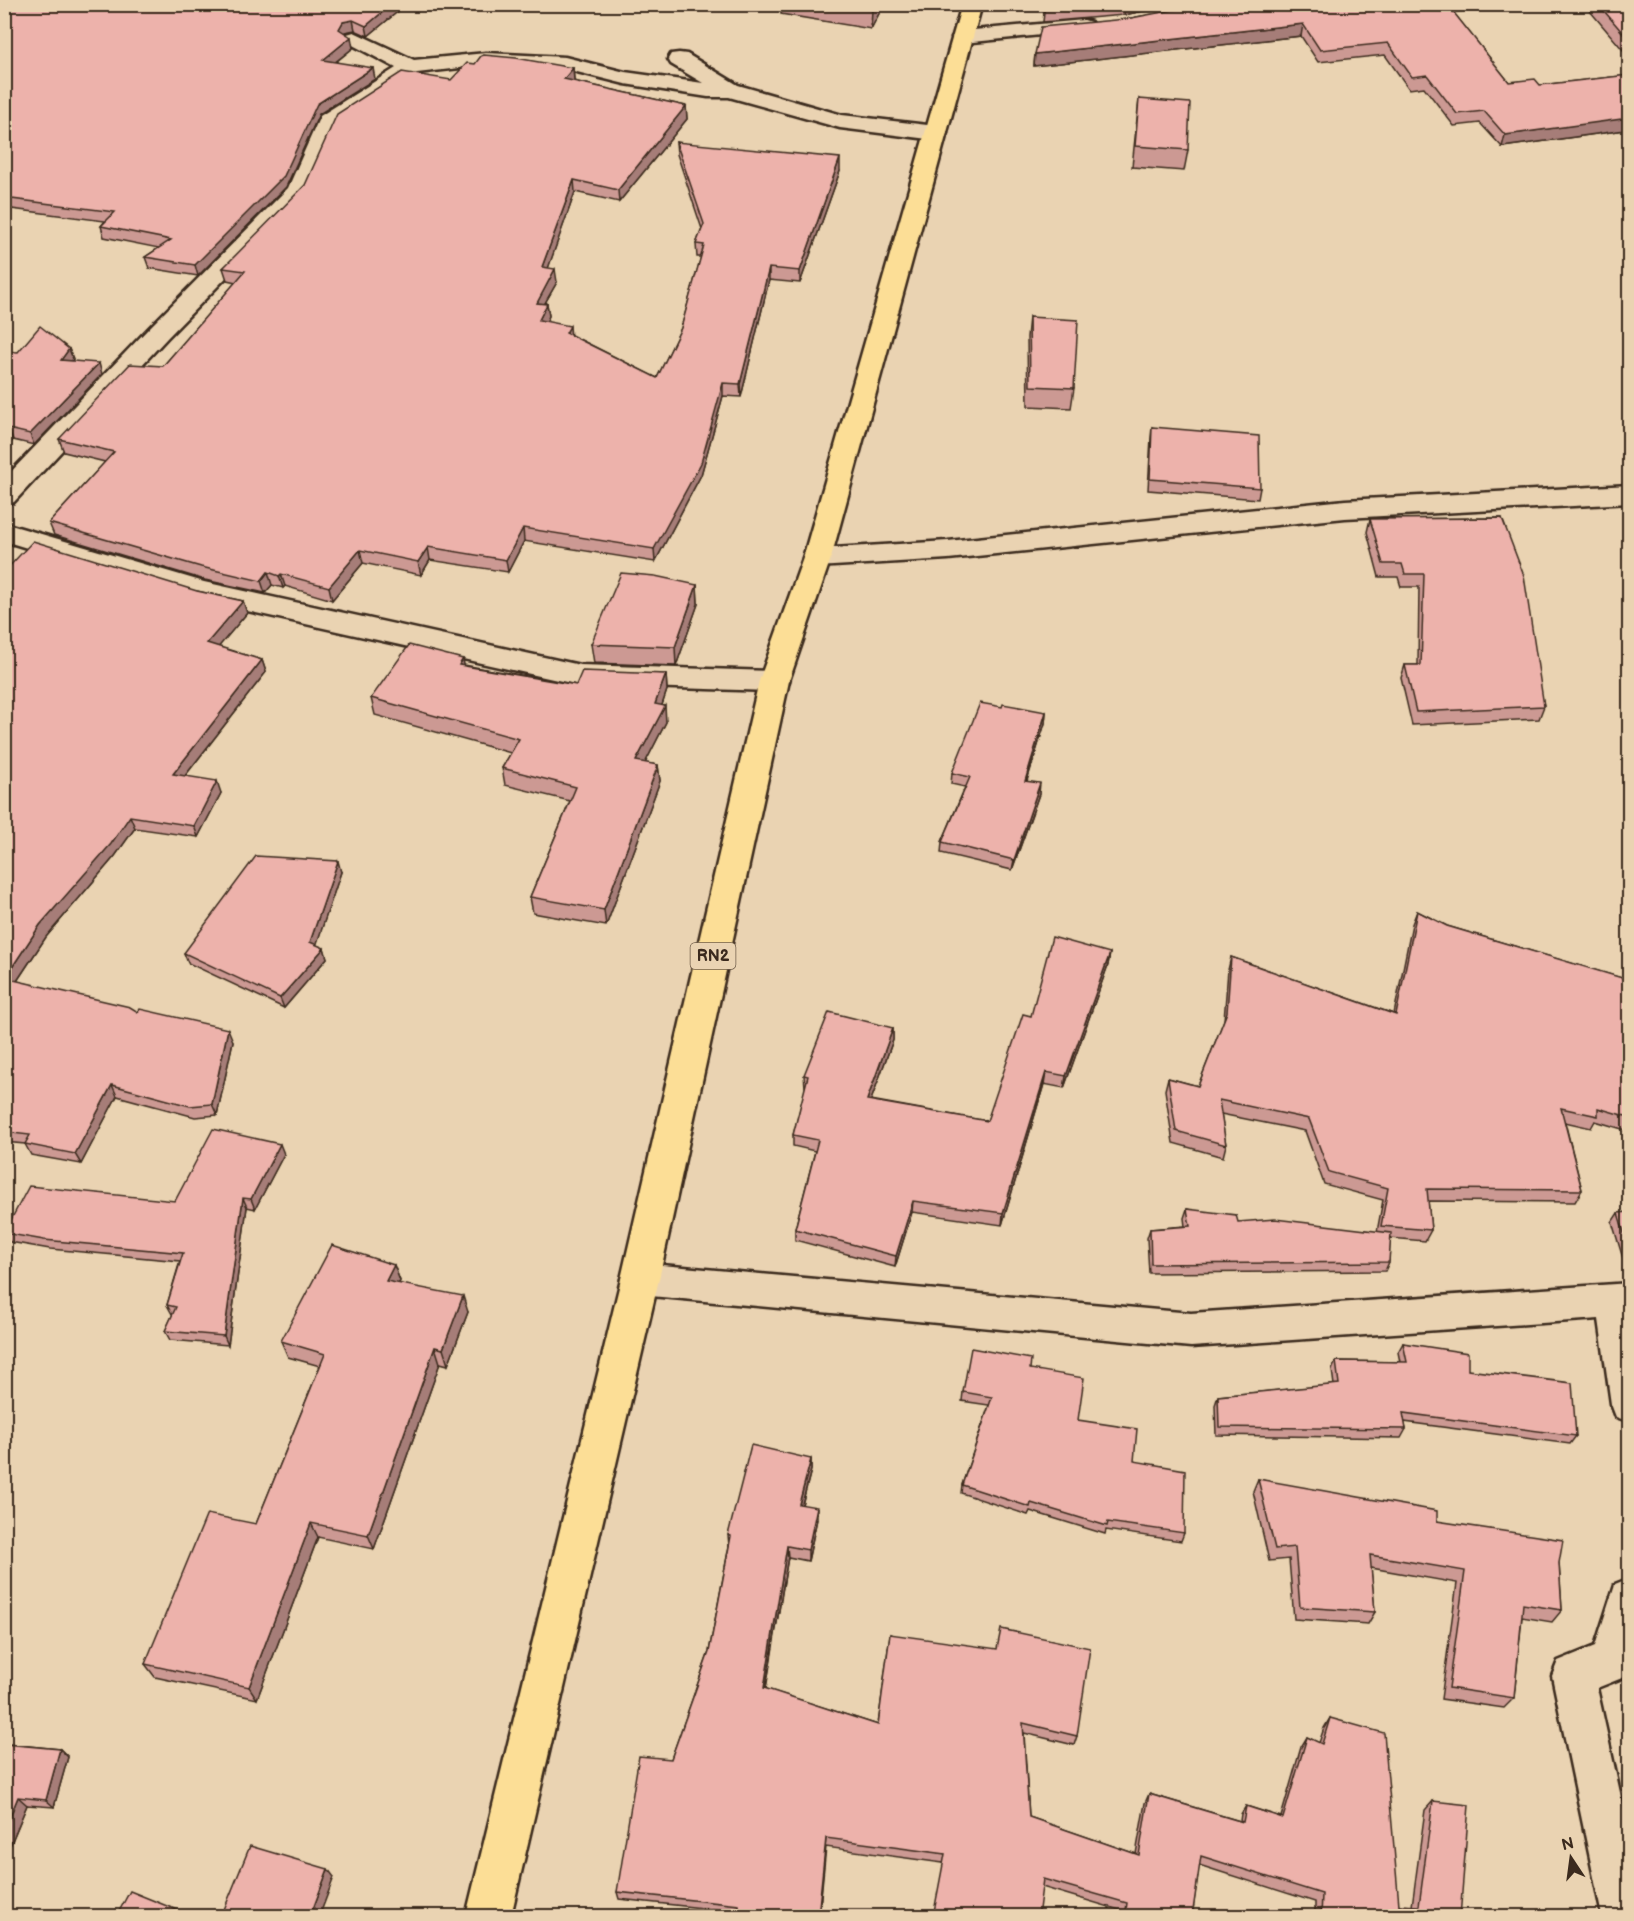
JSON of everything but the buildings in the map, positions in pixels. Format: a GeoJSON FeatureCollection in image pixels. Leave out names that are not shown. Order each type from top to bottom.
{"type":"FeatureCollection","features":[{"type":"Feature","properties":{"kind":"highway","name":"RN2"},"geometry":{"type":"LineString","coordinates":[[488,1917],[640,1280],[774,681],[817,558],[972,4]]}},
{"type":"Feature","properties":{"kind":"street"},"geometry":{"type":"LineString","coordinates":[[963,36],[1101,25]]}},
{"type":"Feature","properties":{"kind":"street"},"geometry":{"type":"LineString","coordinates":[[354,38],[411,67]]}},
{"type":"Feature","properties":{"kind":"street"},"geometry":{"type":"LineString","coordinates":[[4,496],[158,333],[298,191],[328,121],[411,67],[486,59],[565,63],[625,78],[708,90],[730,90]]}},
{"type":"Feature","properties":{"kind":"street"},"geometry":{"type":"LineString","coordinates":[[679,59],[730,90],[840,121],[936,133]]}},
{"type":"Feature","properties":{"kind":"street"},"geometry":{"type":"LineString","coordinates":[[817,558],[948,550],[1345,509],[1629,494]]}},
{"type":"Feature","properties":{"kind":"street"},"geometry":{"type":"LineString","coordinates":[[4,532],[202,591],[580,675],[774,681]]}},
{"type":"Feature","properties":{"kind":"street"},"geometry":{"type":"LineString","coordinates":[[640,1280],[1191,1330],[1622,1300],[1629,1404]]}},
{"type":"Feature","properties":{"kind":"street"},"geometry":{"type":"LineString","coordinates":[[1624,1917],[1573,1676],[1612,1661],[1629,1598]]}}]}
